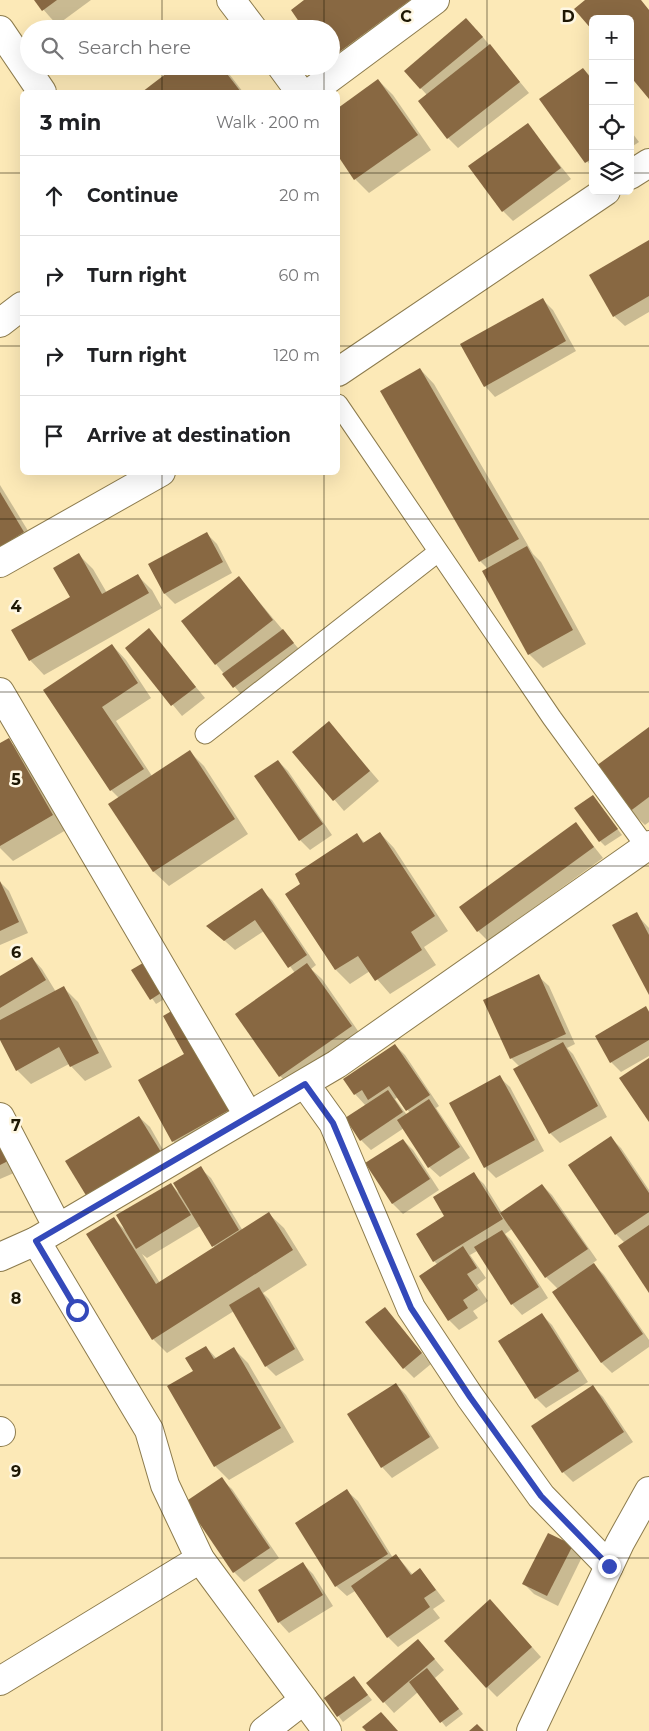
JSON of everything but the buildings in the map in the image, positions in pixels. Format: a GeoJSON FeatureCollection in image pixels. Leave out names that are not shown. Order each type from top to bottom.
{"type":"FeatureCollection","features":[{"type":"Feature","properties":{"kind":"street"},"geometry":{"type":"LineString","coordinates":[[231,0],[246,20]]}},
{"type":"Feature","properties":{"kind":"street"},"geometry":{"type":"LineString","coordinates":[[340,70],[435,0]]}},
{"type":"Feature","properties":{"kind":"street"},"geometry":{"type":"LineString","coordinates":[[0,30],[20,60]]}},
{"type":"Feature","properties":{"kind":"street"},"geometry":{"type":"LineString","coordinates":[[30,75],[41,90]]}},
{"type":"Feature","properties":{"kind":"street"},"geometry":{"type":"LineString","coordinates":[[288,75],[299,90]]}},
{"type":"Feature","properties":{"kind":"street"},"geometry":{"type":"LineString","coordinates":[[314,90],[334,75]]}},
{"type":"Feature","properties":{"kind":"street"},"geometry":{"type":"LineString","coordinates":[[634,172],[649,163]]}},
{"type":"Feature","properties":{"kind":"street"},"geometry":{"type":"LineString","coordinates":[[340,371],[600,195]]}},
{"type":"Feature","properties":{"kind":"street"},"geometry":{"type":"LineString","coordinates":[[0,323],[20,308]]}},
{"type":"Feature","properties":{"kind":"street"},"geometry":{"type":"LineString","coordinates":[[0,563],[156,475]]}},
{"type":"Feature","properties":{"kind":"street"},"geometry":{"type":"LineString","coordinates":[[0,692],[248,1115]]}},
{"type":"Feature","properties":{"kind":"street"},"geometry":{"type":"LineString","coordinates":[[0,1257],[47,1234],[337,1064],[648,846]]}},
{"type":"Feature","properties":{"kind":"street"},"geometry":{"type":"LineString","coordinates":[[305,1084],[333,1123],[411,1308],[470,1397],[541,1496],[609,1566]]}},
{"type":"Feature","properties":{"kind":"street"},"geometry":{"type":"LineString","coordinates":[[0,1117],[47,1234],[149,1430],[165,1485],[200,1559],[327,1731]]}},
{"type":"Feature","properties":{"kind":"street"},"geometry":{"type":"LineString","coordinates":[[531,1731],[609,1566],[649,1491]]}},
{"type":"Feature","properties":{"kind":"street"},"geometry":{"type":"LineString","coordinates":[[0,1681],[200,1559]]}},
{"type":"Feature","properties":{"kind":"street"},"geometry":{"type":"LineString","coordinates":[[264,1731],[304,1700]]}},
{"type":"Feature","properties":{"kind":"lane"},"geometry":{"type":"LineString","coordinates":[[340,407],[552,718],[648,846]]}},
{"type":"Feature","properties":{"kind":"lane"},"geometry":{"type":"LineString","coordinates":[[204,734],[438,552]]}},
{"type":"Feature","properties":{"kind":"route"},"geometry":{"type":"LineString","coordinates":[[77,1310],[36,1241],[248,1115],[305,1084],[333,1123],[411,1308],[470,1397],[541,1496],[609,1566]]}}]}
